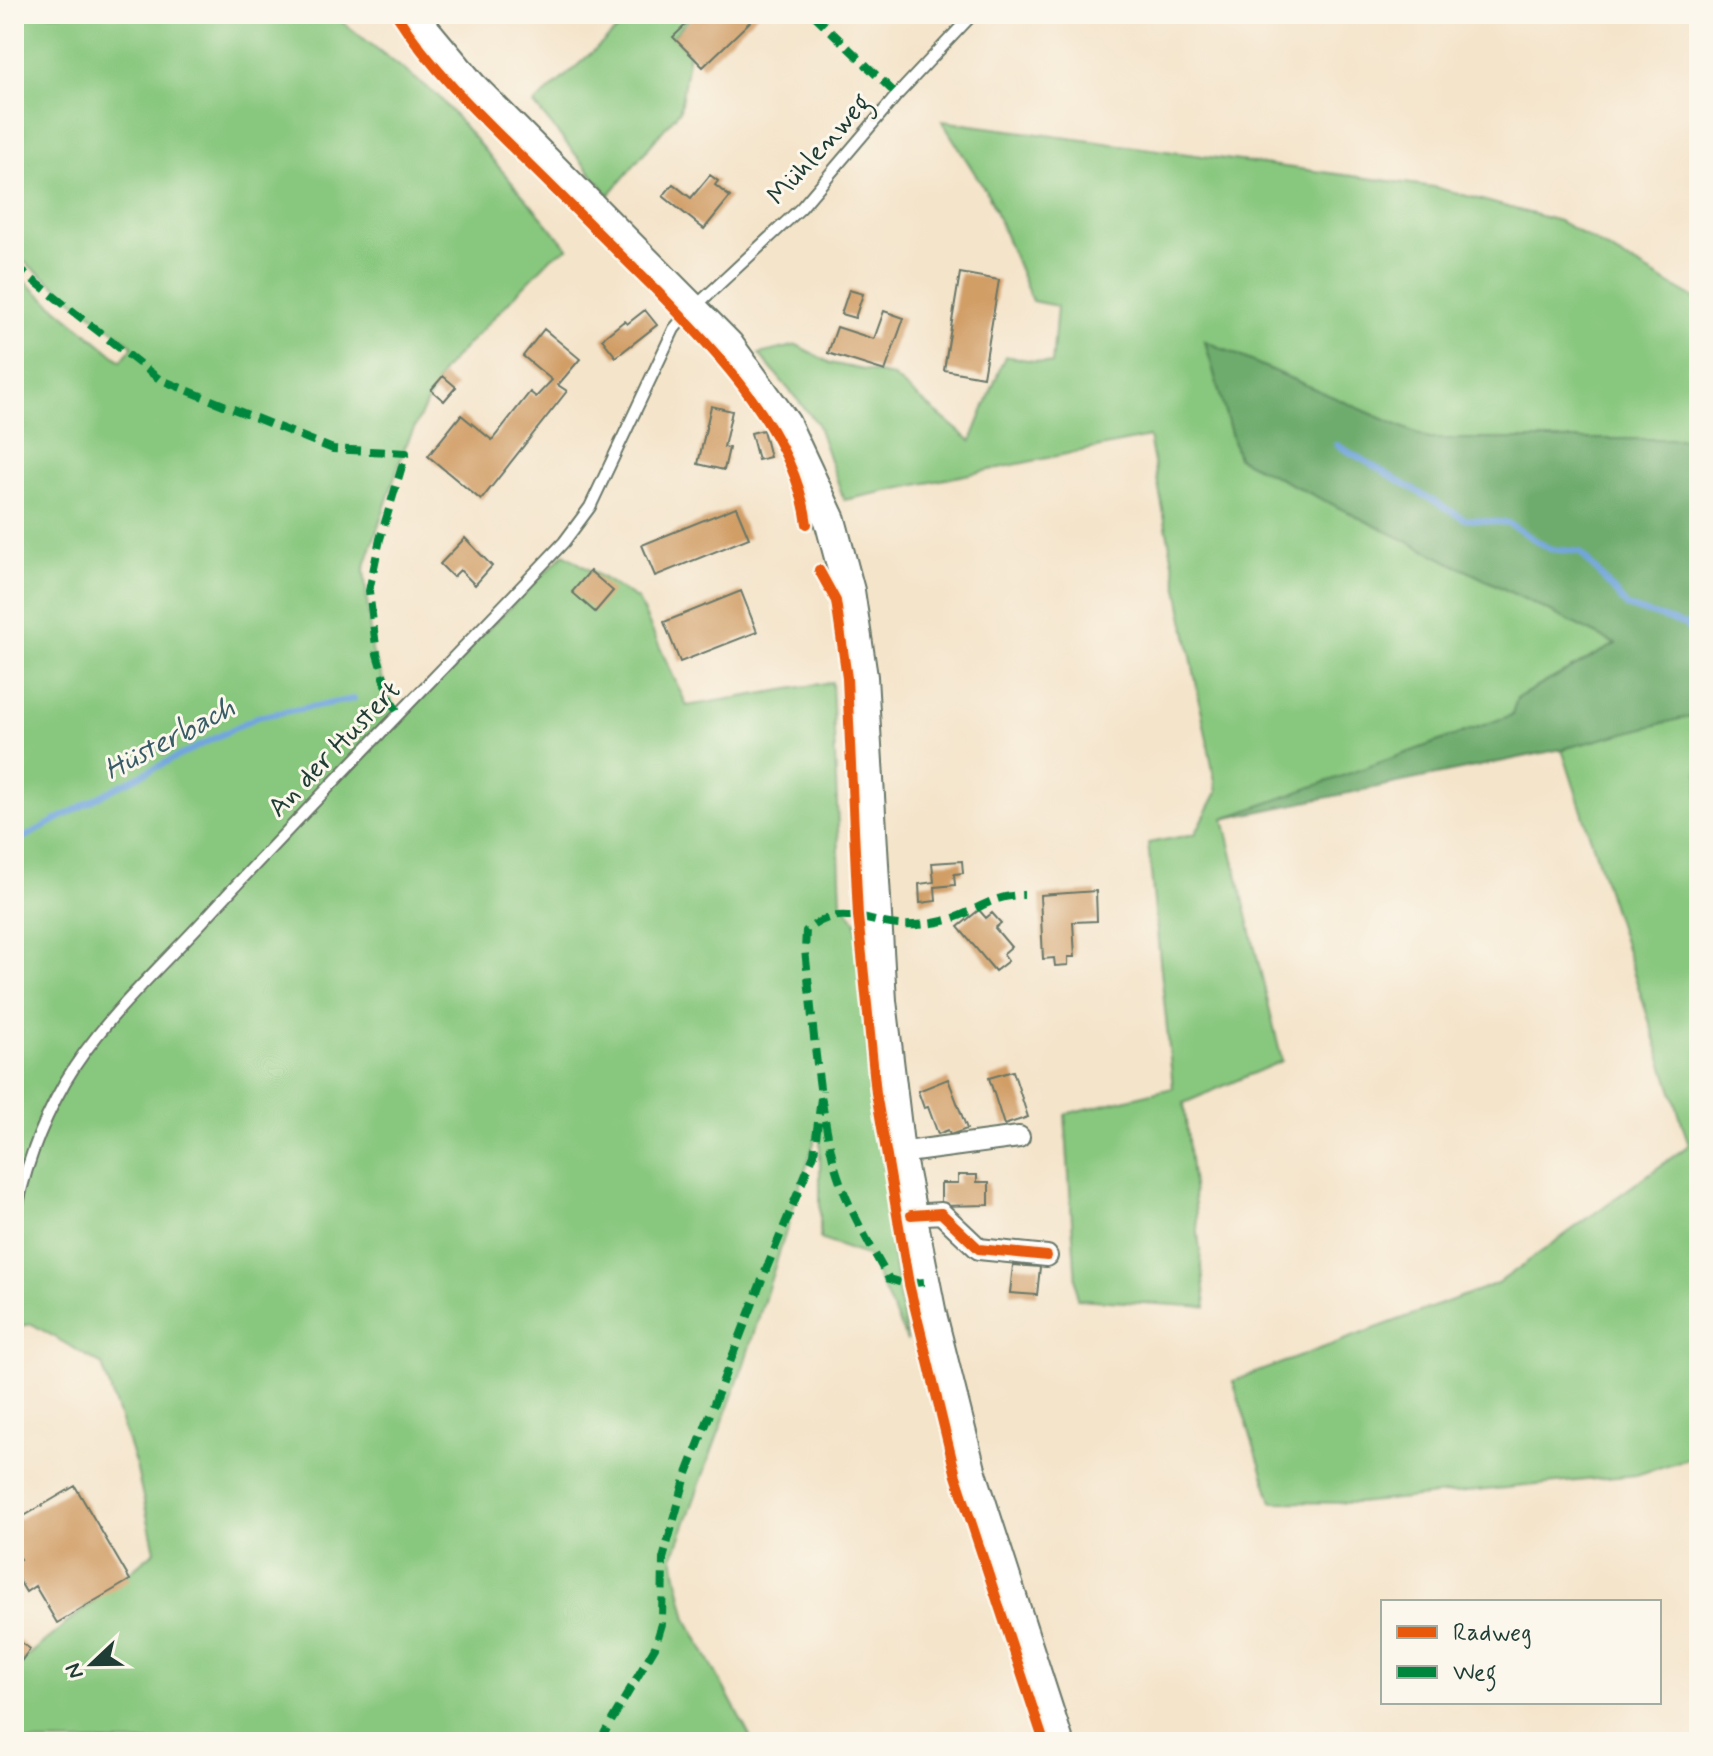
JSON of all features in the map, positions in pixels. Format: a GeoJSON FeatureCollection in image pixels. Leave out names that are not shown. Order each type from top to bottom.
{"type":"FeatureCollection","features":[{"type":"Feature","properties":{"kind":"main road"},"geometry":{"type":"LineString","coordinates":[[411,14],[471,86],[693,306],[728,345],[785,424],[830,520],[849,591],[862,677],[881,1001],[899,1153],[931,1315],[970,1470],[1058,1742]]}},
{"type":"Feature","properties":{"kind":"street"},"geometry":{"type":"LineString","coordinates":[[899,1153],[1019,1137]]}},
{"type":"Feature","properties":{"kind":"street"},"geometry":{"type":"LineString","coordinates":[[911,1215],[941,1213],[979,1249],[1047,1256]]}},
{"type":"Feature","properties":{"kind":"lane","name":"Mühlenweg"},"geometry":{"type":"LineString","coordinates":[[693,306],[801,208],[897,95],[973,14]]}},
{"type":"Feature","properties":{"kind":"lane","name":"An der Hustert"},"geometry":{"type":"LineString","coordinates":[[14,1225],[19,1197],[41,1130],[66,1081],[100,1033],[292,824],[564,542],[590,507],[674,329],[693,306]]}},
{"type":"Feature","properties":{"kind":"green space"},"geometry":{"type":"Polygon","coordinates":[[[14,14],[332,14],[439,97],[568,248],[552,257],[443,370],[405,447],[364,569],[372,651],[398,718],[564,554],[638,600],[687,706],[832,682],[841,901],[856,922],[871,1093],[891,1202],[891,1246],[907,1341],[868,1256],[820,1239],[820,1124],[744,1364],[673,1557],[687,1619],[753,1742],[14,1742],[14,1671],[28,1655],[155,1551],[136,1466],[102,1365],[32,1324],[14,1327],[14,273],[121,361],[133,346],[14,254],[14,14]]]}},
{"type":"Feature","properties":{"kind":"green space"},"geometry":{"type":"Polygon","coordinates":[[[635,14],[694,14],[673,36],[689,53],[680,110],[609,195],[534,104],[635,14]]]}},
{"type":"Feature","properties":{"kind":"green space"},"geometry":{"type":"Polygon","coordinates":[[[942,121],[1434,187],[1559,221],[1699,301],[1699,439],[1429,439],[1205,341],[1238,458],[1616,644],[1517,698],[1512,715],[1224,819],[1282,1061],[1184,1103],[1206,1307],[1077,1299],[1065,1114],[1173,1088],[1148,843],[1195,834],[1217,792],[1149,437],[844,500],[817,423],[759,354],[797,345],[830,363],[892,376],[971,441],[1005,356],[1052,364],[1057,306],[1032,301],[989,196],[942,121]]]}},
{"type":"Feature","properties":{"kind":"green space"},"geometry":{"type":"Polygon","coordinates":[[[1205,341],[1429,439],[1699,439],[1699,714],[1562,749],[1223,819],[1512,715],[1517,698],[1616,644],[1238,458],[1205,341]]]}},
{"type":"Feature","properties":{"kind":"green space"},"geometry":{"type":"Polygon","coordinates":[[[1698,713],[1699,1455],[1636,1475],[1358,1503],[1272,1502],[1233,1381],[1498,1283],[1689,1145],[1562,749],[1698,713]]]}},
{"type":"Feature","properties":{"kind":"building"},"geometry":{"type":"Polygon","coordinates":[[[697,14],[758,14],[703,67],[673,37],[697,14]]]}},
{"type":"Feature","properties":{"kind":"building"},"geometry":{"type":"Polygon","coordinates":[[[710,175],[718,181],[715,185],[730,197],[704,229],[663,196],[673,184],[691,198],[710,175]]]}},
{"type":"Feature","properties":{"kind":"building"},"geometry":{"type":"Polygon","coordinates":[[[960,273],[999,280],[983,377],[944,370],[960,273]]]}},
{"type":"Feature","properties":{"kind":"building"},"geometry":{"type":"Polygon","coordinates":[[[849,290],[863,294],[855,318],[841,314],[849,290]]]}},
{"type":"Feature","properties":{"kind":"building"},"geometry":{"type":"Polygon","coordinates":[[[645,310],[657,325],[616,357],[602,339],[624,321],[627,324],[645,310]]]}},
{"type":"Feature","properties":{"kind":"building"},"geometry":{"type":"Polygon","coordinates":[[[884,311],[904,318],[885,371],[828,353],[837,327],[874,339],[884,311]]]}},
{"type":"Feature","properties":{"kind":"building"},"geometry":{"type":"Polygon","coordinates":[[[544,329],[580,359],[558,385],[567,391],[481,500],[428,456],[461,415],[492,440],[530,392],[536,397],[552,380],[523,356],[544,329]]]}},
{"type":"Feature","properties":{"kind":"building"},"geometry":{"type":"Polygon","coordinates":[[[443,376],[456,387],[444,401],[431,390],[443,376]]]}},
{"type":"Feature","properties":{"kind":"building"},"geometry":{"type":"Polygon","coordinates":[[[711,406],[732,411],[724,447],[729,448],[724,470],[698,464],[711,406]]]}},
{"type":"Feature","properties":{"kind":"building"},"geometry":{"type":"Polygon","coordinates":[[[763,430],[770,457],[758,460],[751,433],[763,430]]]}},
{"type":"Feature","properties":{"kind":"building"},"geometry":{"type":"Polygon","coordinates":[[[736,507],[749,538],[655,576],[642,545],[736,507]]]}},
{"type":"Feature","properties":{"kind":"building"},"geometry":{"type":"Polygon","coordinates":[[[465,538],[492,566],[475,585],[460,570],[453,577],[440,564],[465,538]]]}},
{"type":"Feature","properties":{"kind":"building"},"geometry":{"type":"Polygon","coordinates":[[[590,571],[613,591],[595,612],[572,592],[590,571]]]}},
{"type":"Feature","properties":{"kind":"building"},"geometry":{"type":"Polygon","coordinates":[[[741,591],[757,632],[680,662],[664,622],[741,591]]]}},
{"type":"Feature","properties":{"kind":"building"},"geometry":{"type":"Polygon","coordinates":[[[962,861],[963,873],[954,874],[955,885],[935,887],[936,901],[920,903],[919,884],[934,882],[932,863],[962,861]]]}},
{"type":"Feature","properties":{"kind":"building"},"geometry":{"type":"Polygon","coordinates":[[[1096,891],[1097,921],[1073,922],[1075,957],[1068,957],[1068,965],[1055,966],[1054,958],[1043,959],[1040,895],[1096,891]]]}},
{"type":"Feature","properties":{"kind":"building"},"geometry":{"type":"Polygon","coordinates":[[[979,910],[986,918],[992,913],[1001,923],[995,928],[1011,947],[1003,954],[1008,961],[995,971],[958,927],[979,910]]]}},
{"type":"Feature","properties":{"kind":"building"},"geometry":{"type":"Polygon","coordinates":[[[1013,1071],[1028,1117],[1004,1125],[989,1078],[1013,1071]]]}},
{"type":"Feature","properties":{"kind":"building"},"geometry":{"type":"Polygon","coordinates":[[[948,1079],[967,1129],[950,1135],[948,1130],[938,1134],[918,1091],[948,1079]]]}},
{"type":"Feature","properties":{"kind":"building"},"geometry":{"type":"Polygon","coordinates":[[[958,1175],[977,1175],[977,1182],[989,1182],[989,1205],[941,1206],[941,1183],[958,1183],[958,1175]]]}},
{"type":"Feature","properties":{"kind":"building"},"geometry":{"type":"Polygon","coordinates":[[[1013,1265],[1040,1267],[1037,1295],[1010,1293],[1013,1265]]]}},
{"type":"Feature","properties":{"kind":"building"},"geometry":{"type":"Polygon","coordinates":[[[75,1486],[130,1580],[57,1623],[35,1586],[26,1592],[14,1572],[14,1563],[20,1559],[14,1549],[14,1522],[75,1486]]]}},
{"type":"Feature","properties":{"kind":"building"},"geometry":{"type":"Polygon","coordinates":[[[14,1637],[30,1649],[19,1664],[14,1660],[14,1637]]]}},
{"type":"Feature","properties":{"kind":"waterway"},"geometry":{"type":"LineString","coordinates":[[1337,445],[1465,519],[1508,523],[1550,549],[1580,552],[1628,607],[1686,625],[1699,644]]}},
{"type":"Feature","properties":{"kind":"waterway","name":"Hüsterbach"},"geometry":{"type":"LineString","coordinates":[[14,843],[257,717],[354,699]]}},
{"type":"Feature","properties":{"kind":"marked path"},"geometry":{"type":"LineString","coordinates":[[813,14],[897,95]]}},
{"type":"Feature","properties":{"kind":"marked path"},"geometry":{"type":"LineString","coordinates":[[14,265],[159,379],[333,449],[406,453],[380,539],[369,591],[377,654],[391,701],[399,714]]}},
{"type":"Feature","properties":{"kind":"marked path"},"geometry":{"type":"LineString","coordinates":[[924,1282],[905,1284],[889,1279],[844,1193],[828,1137],[819,1084],[805,950],[806,931],[818,922],[841,916],[900,925],[933,923],[954,918],[991,901],[1024,895]]}},
{"type":"Feature","properties":{"kind":"marked path"},"geometry":{"type":"LineString","coordinates":[[599,1742],[655,1647],[662,1624],[663,1559],[686,1476],[814,1154],[822,1090]]}},
{"type":"Feature","properties":{"kind":"cycle path"},"geometry":{"type":"LineString","coordinates":[[396,14],[425,55],[458,93],[654,288],[726,367],[770,426],[787,457],[800,490],[807,524]]}},
{"type":"Feature","properties":{"kind":"cycle path"},"geometry":{"type":"LineString","coordinates":[[819,570],[836,601],[847,678],[858,916],[876,1093],[909,1284],[956,1476],[1044,1742]]}},
{"type":"Feature","properties":{"kind":"cycle path"},"geometry":{"type":"LineString","coordinates":[[911,1215],[941,1213],[979,1249],[1047,1256]]}}]}
